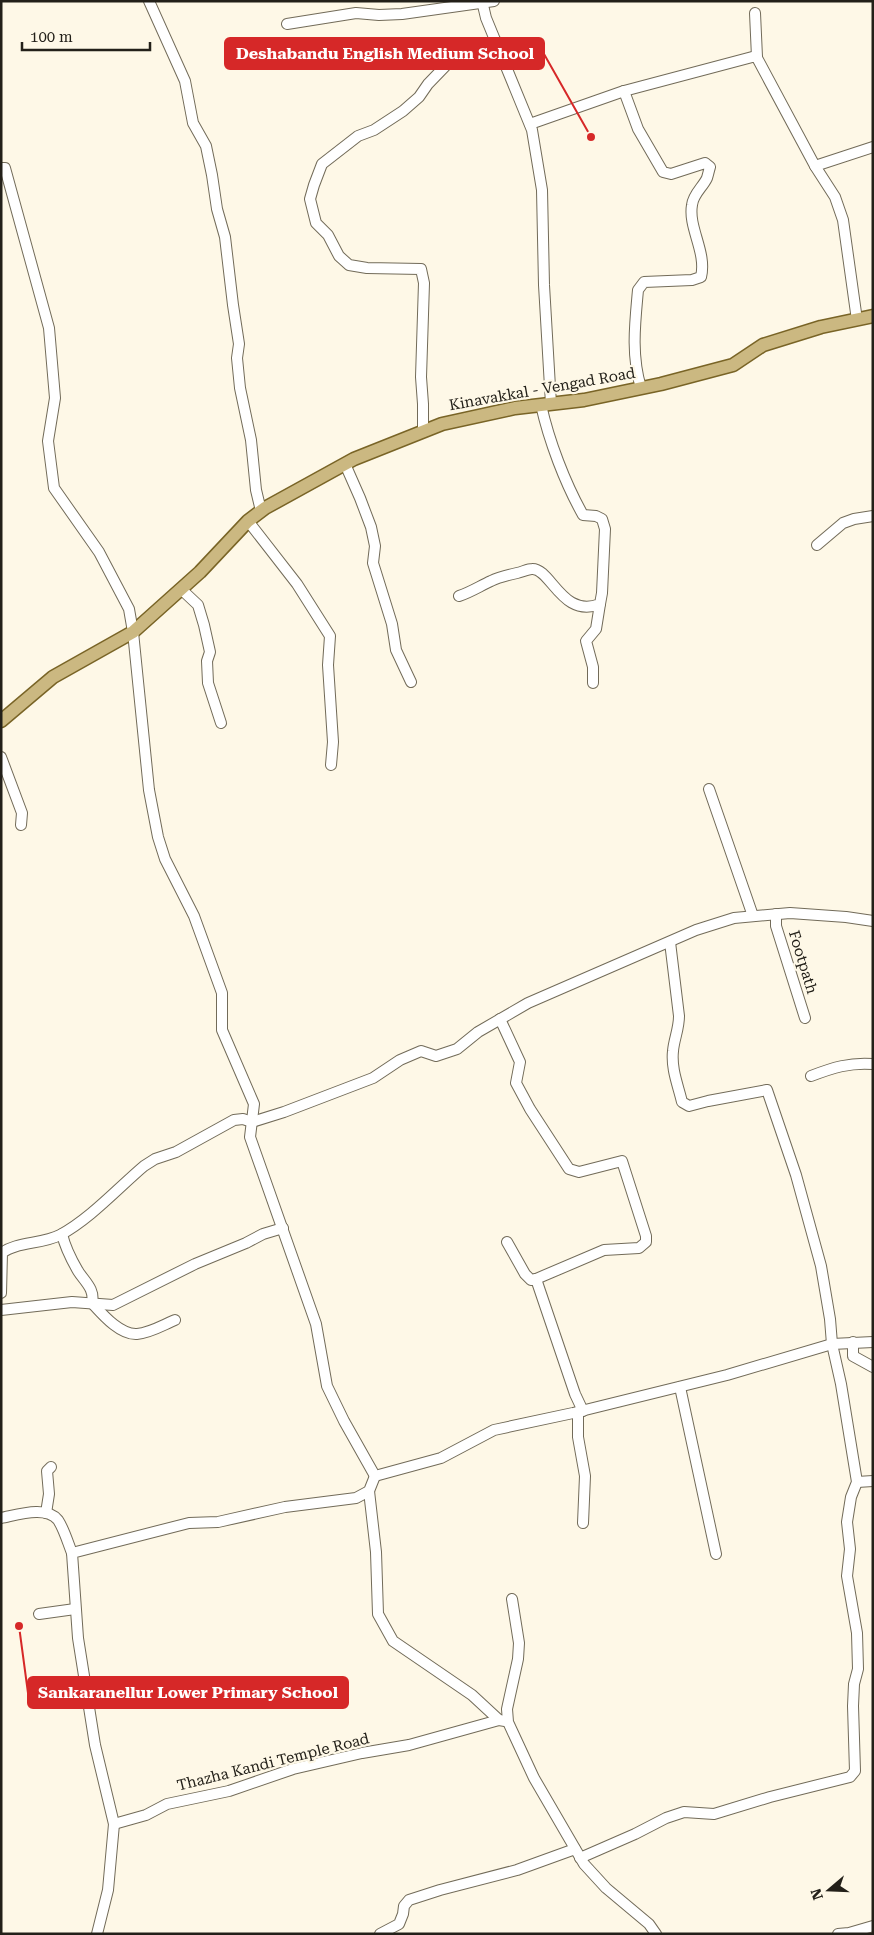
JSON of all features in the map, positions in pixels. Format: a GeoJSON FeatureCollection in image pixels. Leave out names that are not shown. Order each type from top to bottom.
{"type":"FeatureCollection","features":[{"type":"Feature","properties":{"kind":"main road","name":"Kinavakkal - Vengad Road"},"geometry":{"type":"LineString","coordinates":[[1,721],[53,677],[133,632],[200,572],[248,521],[261,511],[345,464],[442,424],[515,408],[584,400],[733,365],[763,345],[821,327],[873,316]]}},
{"type":"Feature","properties":{"kind":"street"},"geometry":{"type":"LineString","coordinates":[[149,1],[185,81],[193,123],[206,146],[217,209],[225,237],[239,344],[237,358],[240,388],[251,440],[256,490],[261,511]]}},
{"type":"Feature","properties":{"kind":"street"},"geometry":{"type":"LineString","coordinates":[[287,24],[356,13],[379,16],[402,14],[494,1]]}},
{"type":"Feature","properties":{"kind":"street"},"geometry":{"type":"LineString","coordinates":[[482,2],[530,124],[542,190],[547,432],[574,499],[583,515],[596,516],[602,519],[605,529],[602,593],[596,630],[586,642],[592,667],[593,683]]}},
{"type":"Feature","properties":{"kind":"street"},"geometry":{"type":"LineString","coordinates":[[755,13],[757,57],[814,166],[836,197],[843,220],[857,320]]}},
{"type":"Feature","properties":{"kind":"street"},"geometry":{"type":"LineString","coordinates":[[423,432],[421,377],[424,283],[421,269],[367,268],[349,265],[339,256],[328,236],[316,223],[310,198],[322,164],[358,136],[374,130],[403,111],[419,97],[428,84],[457,54],[472,47],[496,41]]}},
{"type":"Feature","properties":{"kind":"street"},"geometry":{"type":"LineString","coordinates":[[530,124],[624,91],[753,56],[757,57]]}},
{"type":"Feature","properties":{"kind":"street"},"geometry":{"type":"LineString","coordinates":[[624,91],[638,129],[663,172],[671,174],[705,163],[710,167],[707,178],[691,205],[703,270],[701,277],[692,280],[644,282],[638,290],[634,347],[637,374],[641,388]]}},
{"type":"Feature","properties":{"kind":"street"},"geometry":{"type":"LineString","coordinates":[[814,166],[873,147]]}},
{"type":"Feature","properties":{"kind":"street"},"geometry":{"type":"LineString","coordinates":[[1,168],[5,168],[49,328],[55,398],[48,441],[54,488],[99,552],[129,609],[149,790],[158,837],[165,859],[194,916],[222,993],[222,1030],[254,1104],[250,1137],[316,1324],[327,1386],[375,1476]]}},
{"type":"Feature","properties":{"kind":"street"},"geometry":{"type":"LineString","coordinates":[[345,464],[371,527],[375,546],[374,563],[392,624],[396,650],[411,682]]}},
{"type":"Feature","properties":{"kind":"street"},"geometry":{"type":"LineString","coordinates":[[817,544],[843,523],[873,516]]}},
{"type":"Feature","properties":{"kind":"street"},"geometry":{"type":"LineString","coordinates":[[248,521],[297,584],[330,636],[328,665],[333,742],[331,765]]}},
{"type":"Feature","properties":{"kind":"street"},"geometry":{"type":"LineString","coordinates":[[459,596],[472,592],[492,580],[533,569],[541,571],[557,590],[576,605],[591,607],[600,604]]}},
{"type":"Feature","properties":{"kind":"street"},"geometry":{"type":"LineString","coordinates":[[181,589],[198,605],[204,625],[210,652],[207,661],[208,683],[221,723]]}},
{"type":"Feature","properties":{"kind":"street"},"geometry":{"type":"LineString","coordinates":[[1,757],[22,813],[20,824]]}},
{"type":"Feature","properties":{"kind":"street"},"geometry":{"type":"LineString","coordinates":[[709,789],[753,916]]}},
{"type":"Feature","properties":{"kind":"street"},"geometry":{"type":"LineString","coordinates":[[1,1293],[2,1252],[8,1248],[34,1244],[62,1234],[74,1226],[144,1166],[155,1159],[176,1152],[234,1120],[243,1119],[252,1122],[284,1112],[373,1078],[400,1060],[421,1051],[436,1056],[457,1049],[478,1032],[528,1003],[696,930],[734,918],[776,914],[846,916],[873,920]]}},
{"type":"Feature","properties":{"kind":"street","name":"Footpath"},"geometry":{"type":"LineString","coordinates":[[776,914],[776,926],[805,1018]]}},
{"type":"Feature","properties":{"kind":"street"},"geometry":{"type":"LineString","coordinates":[[380,1934],[399,1924],[404,1906],[409,1900],[577,1853],[635,1834],[666,1818],[684,1812],[714,1814],[770,1797],[850,1777],[855,1772],[853,1706],[854,1684],[858,1669],[857,1632],[847,1576],[850,1549],[847,1522],[851,1497],[857,1482],[841,1384],[832,1344],[830,1319],[821,1266],[796,1174],[766,1090],[689,1106],[682,1102],[673,1070],[672,1052],[679,1028],[680,1016],[670,942]]}},
{"type":"Feature","properties":{"kind":"street"},"geometry":{"type":"LineString","coordinates":[[500,1019],[520,1062],[516,1084],[569,1169],[579,1172],[622,1162],[646,1236],[646,1242],[639,1248],[604,1250],[531,1280],[525,1274],[507,1242]]}},
{"type":"Feature","properties":{"kind":"street"},"geometry":{"type":"LineString","coordinates":[[811,1076],[843,1065],[873,1064]]}},
{"type":"Feature","properties":{"kind":"street"},"geometry":{"type":"LineString","coordinates":[[1,1310],[72,1302],[113,1305],[195,1264],[263,1234],[283,1228]]}},
{"type":"Feature","properties":{"kind":"street"},"geometry":{"type":"LineString","coordinates":[[62,1234],[64,1244],[74,1264],[92,1288],[92,1303],[112,1323],[123,1330],[136,1334],[175,1320]]}},
{"type":"Feature","properties":{"kind":"street"},"geometry":{"type":"LineString","coordinates":[[536,1279],[581,1412],[578,1437],[584,1476],[583,1524]]}},
{"type":"Feature","properties":{"kind":"street"},"geometry":{"type":"LineString","coordinates":[[853,1342],[853,1356],[873,1368]]}},
{"type":"Feature","properties":{"kind":"street"},"geometry":{"type":"LineString","coordinates":[[375,1476],[441,1458],[494,1430],[581,1412],[680,1387],[832,1344],[873,1342]]}},
{"type":"Feature","properties":{"kind":"street"},"geometry":{"type":"LineString","coordinates":[[680,1387],[716,1554]]}},
{"type":"Feature","properties":{"kind":"street"},"geometry":{"type":"LineString","coordinates":[[46,1514],[49,1494],[47,1471],[51,1467]]}},
{"type":"Feature","properties":{"kind":"street"},"geometry":{"type":"LineString","coordinates":[[375,1476],[369,1491],[376,1552],[378,1614],[393,1641],[472,1695],[504,1721],[577,1853],[606,1888],[649,1924],[656,1934]]}},
{"type":"Feature","properties":{"kind":"street"},"geometry":{"type":"LineString","coordinates":[[857,1482],[873,1481]]}},
{"type":"Feature","properties":{"kind":"street"},"geometry":{"type":"LineString","coordinates":[[72,1553],[189,1523],[218,1522],[285,1507],[356,1498],[369,1491]]}},
{"type":"Feature","properties":{"kind":"street"},"geometry":{"type":"LineString","coordinates":[[1,1518],[35,1513],[51,1514],[58,1521],[72,1553],[78,1638],[95,1745],[114,1824],[108,1890],[97,1934]]}},
{"type":"Feature","properties":{"kind":"street"},"geometry":{"type":"LineString","coordinates":[[504,1721],[518,1659],[519,1642],[512,1599]]}},
{"type":"Feature","properties":{"kind":"street"},"geometry":{"type":"LineString","coordinates":[[39,1614],[76,1609]]}},
{"type":"Feature","properties":{"kind":"street","name":"Thazha Kandi Temple Road"},"geometry":{"type":"LineString","coordinates":[[114,1824],[146,1815],[167,1804],[229,1791],[293,1769],[362,1753],[410,1745],[504,1721]]}},
{"type":"Feature","properties":{"kind":"street"},"geometry":{"type":"LineString","coordinates":[[838,1934],[873,1926]]}},
{"type":"Feature","properties":{"kind":"place","name":"Deshabandu English Medium School"},"geometry":{"type":"Point","coordinates":[591,137]}},
{"type":"Feature","properties":{"kind":"place","name":"Sankaranellur Lower Primary School"},"geometry":{"type":"Point","coordinates":[19,1626]}}]}
